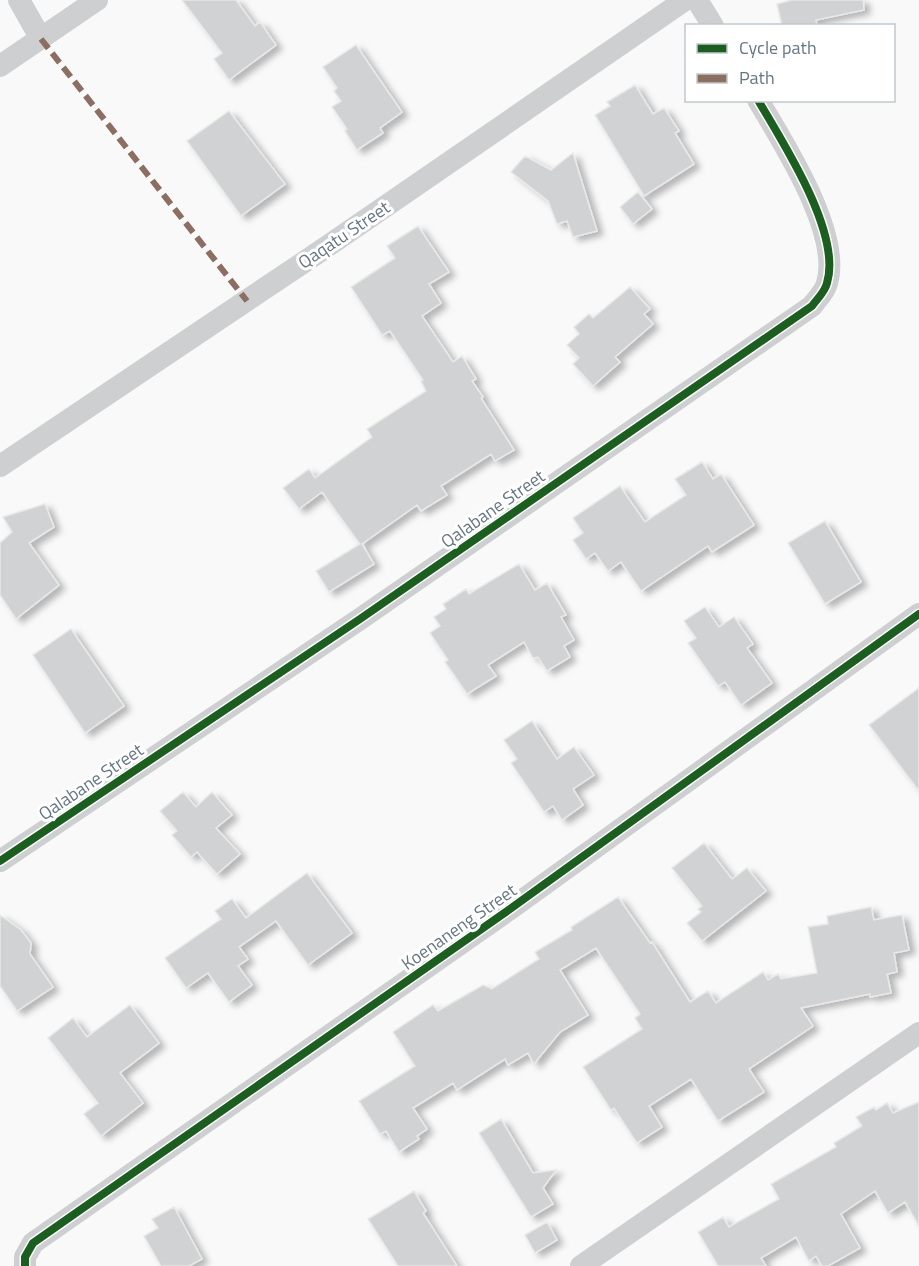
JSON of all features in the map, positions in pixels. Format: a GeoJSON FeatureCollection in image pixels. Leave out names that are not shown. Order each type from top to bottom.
{"type":"FeatureCollection","features":[{"type":"Feature","properties":{"kind":"street"},"geometry":{"type":"LineString","coordinates":[[19,0],[41,39]]}},
{"type":"Feature","properties":{"kind":"street"},"geometry":{"type":"LineString","coordinates":[[0,66],[97,0]]}},
{"type":"Feature","properties":{"kind":"street","name":"Qaqatu Street"},"geometry":{"type":"LineString","coordinates":[[0,466],[331,244],[685,0]]}},
{"type":"Feature","properties":{"kind":"street"},"geometry":{"type":"LineString","coordinates":[[698,0],[712,24]]}},
{"type":"Feature","properties":{"kind":"street","name":"Qalabane Street"},"geometry":{"type":"LineString","coordinates":[[0,861],[360,620],[812,306],[827,283],[828,243],[788,150],[759,102]]}},
{"type":"Feature","properties":{"kind":"street","name":"Koenaneng Street"},"geometry":{"type":"LineString","coordinates":[[25,1266],[25,1257],[33,1243],[510,909],[919,614]]}},
{"type":"Feature","properties":{"kind":"street"},"geometry":{"type":"LineString","coordinates":[[580,1266],[919,1033]]}},
{"type":"Feature","properties":{"kind":"building"},"geometry":{"type":"Polygon","coordinates":[[[182,0],[236,0],[255,26],[260,22],[276,45],[229,80],[214,59],[222,53],[182,0]]]}},
{"type":"Feature","properties":{"kind":"building"},"geometry":{"type":"Polygon","coordinates":[[[792,0],[863,0],[864,10],[816,20],[817,24],[782,24],[777,4],[792,0]]]}},
{"type":"Feature","properties":{"kind":"building"},"geometry":{"type":"Polygon","coordinates":[[[356,45],[402,112],[380,128],[383,133],[357,150],[345,131],[347,129],[332,107],[341,101],[334,91],[337,88],[323,67],[356,45]]]}},
{"type":"Feature","properties":{"kind":"building"},"geometry":{"type":"Polygon","coordinates":[[[635,85],[653,114],[664,108],[679,131],[675,133],[694,164],[644,196],[595,115],[610,106],[607,102],[635,85]]]}},
{"type":"Feature","properties":{"kind":"building"},"geometry":{"type":"Polygon","coordinates":[[[229,111],[285,184],[241,216],[187,141],[229,111]]]}},
{"type":"Feature","properties":{"kind":"building"},"geometry":{"type":"Polygon","coordinates":[[[573,153],[597,231],[573,237],[567,221],[557,224],[548,201],[511,172],[525,156],[551,170],[573,153]]]}},
{"type":"Feature","properties":{"kind":"building"},"geometry":{"type":"Polygon","coordinates":[[[638,192],[652,209],[633,224],[620,207],[638,192]]]}},
{"type":"Feature","properties":{"kind":"building"},"geometry":{"type":"Polygon","coordinates":[[[418,226],[449,272],[429,284],[441,303],[422,316],[453,362],[462,356],[476,379],[472,381],[483,397],[481,398],[514,450],[495,461],[491,454],[441,486],[447,495],[421,511],[417,505],[362,544],[374,564],[329,592],[316,571],[360,544],[322,492],[299,509],[283,488],[309,469],[315,478],[372,437],[367,429],[426,391],[421,381],[423,380],[390,331],[382,335],[351,287],[395,258],[387,246],[418,226]]]}},
{"type":"Feature","properties":{"kind":"building"},"geometry":{"type":"Polygon","coordinates":[[[630,287],[650,309],[644,314],[653,324],[615,357],[620,362],[593,386],[573,364],[579,358],[567,345],[579,334],[574,327],[589,314],[593,318],[630,287]]]}},
{"type":"Feature","properties":{"kind":"building"},"geometry":{"type":"Polygon","coordinates":[[[702,462],[713,479],[721,474],[754,525],[712,552],[708,546],[641,591],[621,562],[608,571],[595,553],[586,559],[573,540],[583,533],[573,518],[620,486],[645,522],[686,495],[675,479],[702,462]]]}},
{"type":"Feature","properties":{"kind":"building"},"geometry":{"type":"Polygon","coordinates":[[[45,504],[54,527],[29,543],[59,585],[16,619],[0,595],[0,543],[12,532],[3,517],[45,504]]]}},
{"type":"Feature","properties":{"kind":"building"},"geometry":{"type":"Polygon","coordinates":[[[825,521],[861,582],[825,604],[788,543],[825,521]]]}},
{"type":"Feature","properties":{"kind":"building"},"geometry":{"type":"Polygon","coordinates":[[[519,564],[535,590],[547,583],[566,615],[561,617],[574,640],[564,646],[570,657],[547,671],[538,657],[533,658],[524,642],[488,665],[496,676],[467,694],[445,662],[448,660],[430,633],[440,626],[434,617],[446,609],[443,604],[466,589],[469,594],[519,564]]]}},
{"type":"Feature","properties":{"kind":"building"},"geometry":{"type":"Polygon","coordinates":[[[705,607],[719,627],[734,617],[753,644],[747,648],[772,683],[741,705],[725,682],[718,686],[688,643],[696,638],[684,621],[705,607]]]}},
{"type":"Feature","properties":{"kind":"building"},"geometry":{"type":"Polygon","coordinates":[[[71,629],[124,706],[85,733],[33,655],[71,629]]]}},
{"type":"Feature","properties":{"kind":"building"},"geometry":{"type":"Polygon","coordinates":[[[919,688],[919,791],[869,725],[919,688]]]}},
{"type":"Feature","properties":{"kind":"building"},"geometry":{"type":"Polygon","coordinates":[[[532,721],[557,759],[574,747],[594,775],[573,789],[583,805],[562,820],[553,806],[544,812],[511,763],[517,759],[504,740],[532,721]]]}},
{"type":"Feature","properties":{"kind":"building"},"geometry":{"type":"Polygon","coordinates":[[[183,792],[196,807],[212,792],[232,815],[216,828],[240,854],[217,874],[197,852],[191,857],[172,835],[177,831],[160,811],[183,792]]]}},
{"type":"Feature","properties":{"kind":"building"},"geometry":{"type":"Polygon","coordinates":[[[704,843],[732,879],[747,868],[766,891],[702,941],[687,923],[701,912],[698,909],[702,906],[672,868],[704,843]]]}},
{"type":"Feature","properties":{"kind":"building"},"geometry":{"type":"Polygon","coordinates":[[[307,873],[352,933],[308,965],[276,921],[239,947],[248,959],[238,966],[252,985],[229,1002],[208,973],[186,988],[165,958],[221,919],[215,911],[232,899],[246,918],[307,873]]]}},
{"type":"Feature","properties":{"kind":"building"},"geometry":{"type":"Polygon","coordinates":[[[618,897],[650,943],[652,942],[690,1002],[708,991],[716,1003],[763,972],[768,980],[778,974],[781,979],[817,973],[808,927],[828,924],[827,916],[871,907],[874,920],[902,915],[909,950],[894,953],[897,972],[887,974],[891,993],[870,997],[870,994],[801,1008],[813,1026],[749,1069],[764,1092],[718,1121],[691,1079],[649,1106],[662,1127],[637,1143],[614,1108],[611,1110],[583,1067],[642,1029],[635,1018],[640,1014],[596,948],[560,970],[588,1015],[560,1032],[534,1064],[528,1053],[508,1065],[505,1059],[457,1090],[453,1083],[413,1108],[427,1129],[417,1136],[419,1139],[399,1152],[386,1131],[380,1134],[359,1101],[415,1066],[393,1032],[433,1005],[438,1011],[483,985],[492,989],[539,959],[535,952],[572,930],[571,927],[618,897]]]}},
{"type":"Feature","properties":{"kind":"building"},"geometry":{"type":"Polygon","coordinates":[[[0,915],[21,930],[31,943],[30,954],[53,987],[17,1011],[0,986],[0,915]]]}},
{"type":"Feature","properties":{"kind":"building"},"geometry":{"type":"Polygon","coordinates":[[[130,1005],[159,1043],[120,1073],[143,1103],[101,1136],[84,1114],[98,1103],[48,1038],[73,1018],[87,1037],[130,1005]]]}},
{"type":"Feature","properties":{"kind":"building"},"geometry":{"type":"Polygon","coordinates":[[[919,1102],[919,1226],[905,1202],[888,1213],[875,1191],[841,1214],[860,1248],[828,1266],[822,1266],[816,1256],[809,1261],[796,1237],[761,1258],[766,1266],[718,1266],[698,1232],[723,1217],[729,1227],[779,1199],[771,1184],[836,1147],[834,1143],[862,1126],[856,1117],[874,1107],[876,1110],[887,1103],[893,1113],[919,1102]]]}},
{"type":"Feature","properties":{"kind":"building"},"geometry":{"type":"Polygon","coordinates":[[[501,1119],[533,1173],[556,1170],[543,1188],[553,1204],[531,1217],[479,1133],[501,1119]]]}},
{"type":"Feature","properties":{"kind":"building"},"geometry":{"type":"Polygon","coordinates":[[[414,1191],[426,1211],[423,1213],[457,1266],[398,1266],[368,1219],[414,1191]]]}},
{"type":"Feature","properties":{"kind":"building"},"geometry":{"type":"Polygon","coordinates":[[[174,1207],[202,1259],[189,1266],[161,1266],[144,1236],[158,1228],[152,1219],[174,1207]]]}},
{"type":"Feature","properties":{"kind":"building"},"geometry":{"type":"Polygon","coordinates":[[[547,1222],[557,1240],[535,1253],[525,1235],[547,1222]]]}},
{"type":"Feature","properties":{"kind":"marked path"},"geometry":{"type":"LineString","coordinates":[[41,39],[247,301]]}},
{"type":"Feature","properties":{"kind":"cycle path"},"geometry":{"type":"LineString","coordinates":[[0,861],[360,619],[812,306],[827,283],[829,263],[826,239],[808,189],[759,102]]}},
{"type":"Feature","properties":{"kind":"cycle path"},"geometry":{"type":"LineString","coordinates":[[25,1266],[25,1257],[33,1243],[510,909],[919,614]]}}]}
